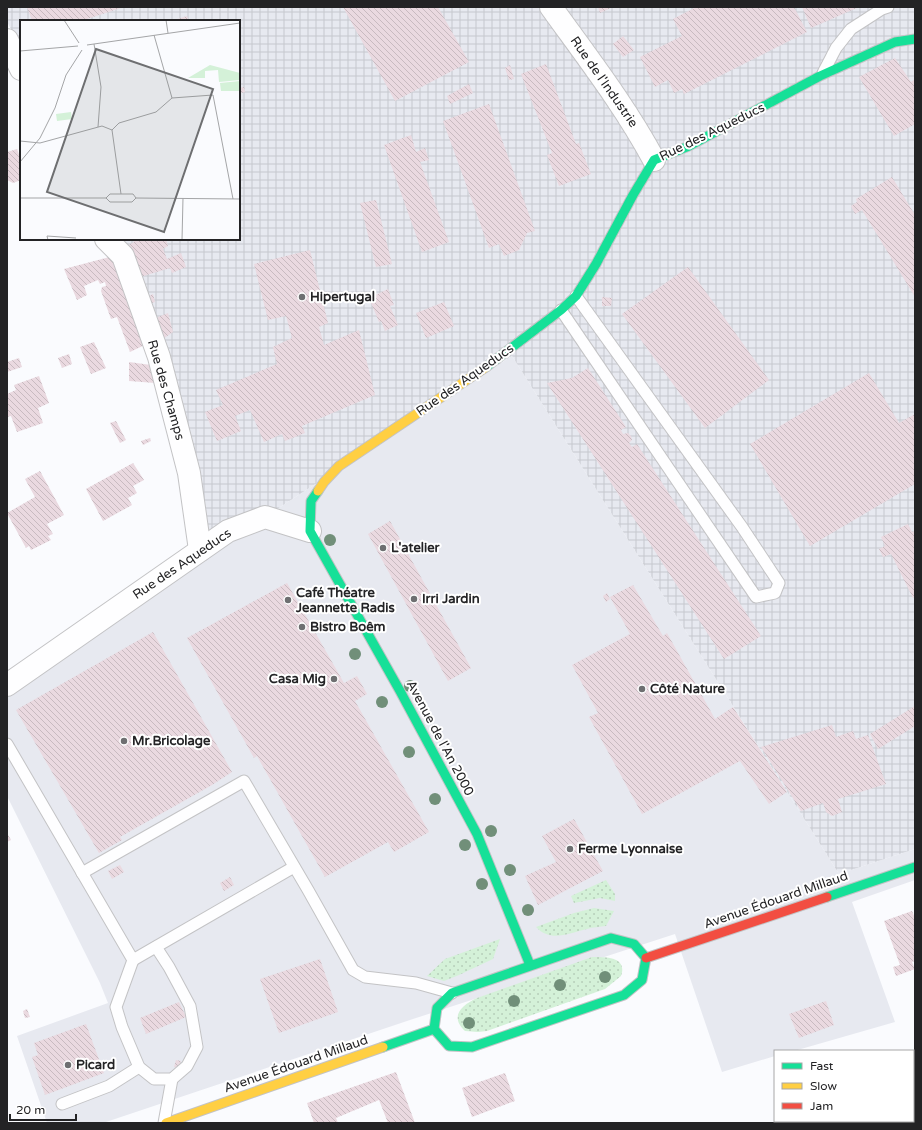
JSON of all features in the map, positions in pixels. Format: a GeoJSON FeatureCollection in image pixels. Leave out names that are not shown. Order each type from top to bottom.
{"type":"FeatureCollection","features":[{"type":"Feature","properties":{"kind":"street","name":"Rue de l'Industrie"},"geometry":{"type":"LineString","coordinates":[[551,7],[617,99],[642,137],[654,160]]}},
{"type":"Feature","properties":{"kind":"street","name":"Rue des Aqueducs"},"geometry":{"type":"LineString","coordinates":[[7,686],[228,531],[265,517],[310,531],[311,500],[324,482],[339,466],[486,367],[562,310],[576,296],[596,264],[633,195],[654,160],[689,146],[820,76],[896,42],[915,39]]}},
{"type":"Feature","properties":{"kind":"street"},"geometry":{"type":"LineString","coordinates":[[7,40],[20,67]]}},
{"type":"Feature","properties":{"kind":"street","name":"Rue des Champs"},"geometry":{"type":"LineString","coordinates":[[107,240],[123,256],[159,357],[189,473],[200,550]]}},
{"type":"Feature","properties":{"kind":"street","name":"Avenue de l'An 2000"},"geometry":{"type":"LineString","coordinates":[[310,531],[400,692],[476,834],[530,965]]}},
{"type":"Feature","properties":{"kind":"street","name":"Avenue Édouard Millaud"},"geometry":{"type":"LineString","coordinates":[[646,958],[915,867]]}},
{"type":"Feature","properties":{"kind":"street"},"geometry":{"type":"LineString","coordinates":[[611,938],[634,944],[646,958],[642,980],[624,995],[472,1047],[449,1046],[434,1029],[436,1008],[452,993],[530,965],[611,938]]}},
{"type":"Feature","properties":{"kind":"street","name":"Avenue Édouard Millaud"},"geometry":{"type":"LineString","coordinates":[[165,1123],[434,1029]]}},
{"type":"Feature","properties":{"kind":"lane"},"geometry":{"type":"LineString","coordinates":[[820,76],[836,48],[851,28],[882,9],[888,7]]}},
{"type":"Feature","properties":{"kind":"lane"},"geometry":{"type":"LineString","coordinates":[[562,310],[756,597],[775,593],[779,583],[742,527],[576,296]]}},
{"type":"Feature","properties":{"kind":"lane"},"geometry":{"type":"LineString","coordinates":[[7,744],[133,960]]}},
{"type":"Feature","properties":{"kind":"lane"},"geometry":{"type":"LineString","coordinates":[[82,873],[244,781],[353,970],[364,977],[416,983],[452,993]]}},
{"type":"Feature","properties":{"kind":"lane"},"geometry":{"type":"LineString","coordinates":[[172,1079],[154,1079],[139,1067],[122,1027],[116,1007],[133,960],[294,867]]}},
{"type":"Feature","properties":{"kind":"lane"},"geometry":{"type":"LineString","coordinates":[[156,947],[169,967],[190,1006],[197,1048],[187,1066],[172,1079],[165,1123]]}},
{"type":"Feature","properties":{"kind":"lane"},"geometry":{"type":"LineString","coordinates":[[62,1104],[109,1086],[139,1067]]}},
{"type":"Feature","properties":{"kind":"shaded area"},"geometry":{"type":"Polygon","coordinates":[[[7,7],[915,7],[915,849],[839,874],[512,356],[208,554],[113,240],[240,240],[240,20],[20,20],[20,44],[7,22],[7,7]]]}},
{"type":"Feature","properties":{"kind":"shaded area"},"geometry":{"type":"Polygon","coordinates":[[[512,356],[839,874],[915,849],[915,880],[852,902],[895,1022],[797,1050],[774,1050],[774,1056],[722,1072],[675,934],[413,1019],[103,1123],[47,1123],[17,1036],[108,1003],[100,983],[7,796],[7,696],[208,554],[512,356]]]}},
{"type":"Feature","properties":{"kind":"green space"},"geometry":{"type":"Polygon","coordinates":[[[606,880],[615,894],[615,901],[600,898],[574,903],[571,896],[606,880]]]}},
{"type":"Feature","properties":{"kind":"green space"},"geometry":{"type":"Polygon","coordinates":[[[594,908],[614,911],[606,926],[560,936],[548,935],[536,927],[574,913],[594,908]]]}},
{"type":"Feature","properties":{"kind":"green space"},"geometry":{"type":"Polygon","coordinates":[[[500,939],[493,959],[444,981],[427,976],[445,959],[500,939]]]}},
{"type":"Feature","properties":{"kind":"green space"},"geometry":{"type":"Polygon","coordinates":[[[592,957],[603,957],[618,961],[622,969],[621,976],[605,989],[487,1031],[465,1031],[460,1026],[458,1020],[459,1012],[467,1004],[477,998],[592,957]]]}},
{"type":"Feature","properties":{"kind":"building"},"geometry":{"type":"Polygon","coordinates":[[[27,7],[124,7],[84,20],[32,20],[27,7]]]}},
{"type":"Feature","properties":{"kind":"building"},"geometry":{"type":"Polygon","coordinates":[[[343,7],[438,7],[469,62],[395,101],[343,7]]]}},
{"type":"Feature","properties":{"kind":"building"},"geometry":{"type":"Polygon","coordinates":[[[598,7],[613,7],[600,13],[598,7]]]}},
{"type":"Feature","properties":{"kind":"building"},"geometry":{"type":"Polygon","coordinates":[[[696,7],[794,7],[807,32],[684,94],[682,89],[674,93],[668,80],[655,87],[640,57],[682,36],[673,19],[696,7]]]}},
{"type":"Feature","properties":{"kind":"building"},"geometry":{"type":"Polygon","coordinates":[[[802,7],[859,7],[811,28],[802,7]]]}},
{"type":"Feature","properties":{"kind":"building"},"geometry":{"type":"Polygon","coordinates":[[[187,16],[189,20],[174,20],[187,16]]]}},
{"type":"Feature","properties":{"kind":"building"},"geometry":{"type":"Polygon","coordinates":[[[623,36],[634,50],[623,57],[613,44],[623,36]]]}},
{"type":"Feature","properties":{"kind":"building"},"geometry":{"type":"Polygon","coordinates":[[[895,58],[911,82],[915,79],[915,124],[894,136],[859,77],[895,58]]]}},
{"type":"Feature","properties":{"kind":"building"},"geometry":{"type":"Polygon","coordinates":[[[546,64],[576,144],[579,143],[591,174],[559,186],[547,155],[552,153],[521,74],[546,64]]]}},
{"type":"Feature","properties":{"kind":"building"},"geometry":{"type":"Polygon","coordinates":[[[510,65],[514,79],[509,80],[505,68],[510,65]]]}},
{"type":"Feature","properties":{"kind":"building"},"geometry":{"type":"Polygon","coordinates":[[[469,84],[473,93],[450,104],[447,96],[469,84]]]}},
{"type":"Feature","properties":{"kind":"building"},"geometry":{"type":"Polygon","coordinates":[[[244,87],[245,92],[241,93],[240,88],[244,87]]]}},
{"type":"Feature","properties":{"kind":"building"},"geometry":{"type":"Polygon","coordinates":[[[489,104],[535,231],[527,233],[519,250],[504,256],[499,244],[489,248],[443,121],[489,104]]]}},
{"type":"Feature","properties":{"kind":"building"},"geometry":{"type":"Polygon","coordinates":[[[411,135],[416,152],[425,148],[429,160],[420,162],[449,242],[422,252],[384,145],[411,135]]]}},
{"type":"Feature","properties":{"kind":"building"},"geometry":{"type":"Polygon","coordinates":[[[17,149],[20,157],[20,180],[13,183],[7,180],[7,152],[17,149]]]}},
{"type":"Feature","properties":{"kind":"building"},"geometry":{"type":"Polygon","coordinates":[[[892,177],[915,215],[915,297],[862,210],[855,214],[851,206],[857,202],[856,199],[892,177]]]}},
{"type":"Feature","properties":{"kind":"building"},"geometry":{"type":"Polygon","coordinates":[[[376,200],[392,264],[376,267],[360,203],[376,200]]]}},
{"type":"Feature","properties":{"kind":"building"},"geometry":{"type":"Polygon","coordinates":[[[133,240],[166,240],[168,246],[163,249],[167,259],[181,253],[186,267],[172,273],[170,268],[137,278],[125,247],[134,242],[133,240]]]}},
{"type":"Feature","properties":{"kind":"building"},"geometry":{"type":"Polygon","coordinates":[[[310,250],[328,323],[319,327],[324,345],[359,330],[375,395],[302,426],[305,433],[285,441],[282,434],[264,442],[250,410],[235,416],[241,431],[217,441],[205,412],[223,405],[216,390],[277,364],[273,347],[292,338],[286,316],[268,320],[254,264],[310,250]]]}},
{"type":"Feature","properties":{"kind":"building"},"geometry":{"type":"Polygon","coordinates":[[[117,255],[149,343],[130,352],[117,317],[111,319],[101,291],[102,287],[106,286],[105,282],[100,284],[98,280],[84,286],[87,295],[77,300],[64,269],[117,255]]]}},
{"type":"Feature","properties":{"kind":"building"},"geometry":{"type":"Polygon","coordinates":[[[688,267],[769,380],[705,428],[622,314],[688,267]]]}},
{"type":"Feature","properties":{"kind":"building"},"geometry":{"type":"Polygon","coordinates":[[[388,289],[394,305],[390,306],[398,325],[385,331],[381,321],[379,322],[369,298],[388,289]]]}},
{"type":"Feature","properties":{"kind":"building"},"geometry":{"type":"Polygon","coordinates":[[[153,294],[155,302],[149,304],[147,297],[153,294]]]}},
{"type":"Feature","properties":{"kind":"building"},"geometry":{"type":"Polygon","coordinates":[[[602,297],[612,298],[611,306],[602,306],[602,297]]]}},
{"type":"Feature","properties":{"kind":"building"},"geometry":{"type":"Polygon","coordinates":[[[444,302],[454,326],[426,338],[416,313],[444,302]]]}},
{"type":"Feature","properties":{"kind":"building"},"geometry":{"type":"Polygon","coordinates":[[[168,313],[173,332],[160,341],[153,319],[168,313]]]}},
{"type":"Feature","properties":{"kind":"building"},"geometry":{"type":"Polygon","coordinates":[[[94,342],[106,368],[91,374],[80,347],[94,342]]]}},
{"type":"Feature","properties":{"kind":"building"},"geometry":{"type":"Polygon","coordinates":[[[69,354],[72,364],[62,368],[58,358],[69,354]]]}},
{"type":"Feature","properties":{"kind":"building"},"geometry":{"type":"Polygon","coordinates":[[[19,358],[22,367],[7,372],[7,362],[19,358]]]}},
{"type":"Feature","properties":{"kind":"building"},"geometry":{"type":"Polygon","coordinates":[[[129,362],[151,365],[155,383],[129,381],[129,362]]]}},
{"type":"Feature","properties":{"kind":"building"},"geometry":{"type":"Polygon","coordinates":[[[588,368],[626,427],[621,430],[623,434],[628,433],[631,436],[632,440],[629,443],[632,447],[637,444],[761,636],[724,659],[547,383],[572,378],[588,368]]]}},
{"type":"Feature","properties":{"kind":"building"},"geometry":{"type":"Polygon","coordinates":[[[869,373],[899,423],[915,414],[915,484],[810,546],[750,444],[869,373]]]}},
{"type":"Feature","properties":{"kind":"building"},"geometry":{"type":"Polygon","coordinates":[[[39,376],[49,403],[38,408],[43,423],[17,432],[11,416],[7,417],[7,394],[16,390],[14,385],[39,376]]]}},
{"type":"Feature","properties":{"kind":"building"},"geometry":{"type":"Polygon","coordinates":[[[116,421],[126,440],[120,443],[110,423],[116,421]]]}},
{"type":"Feature","properties":{"kind":"building"},"geometry":{"type":"Polygon","coordinates":[[[150,438],[151,441],[143,445],[141,441],[150,438]]]}},
{"type":"Feature","properties":{"kind":"building"},"geometry":{"type":"Polygon","coordinates":[[[133,463],[144,480],[133,486],[137,493],[128,498],[132,505],[103,521],[86,489],[133,463]]]}},
{"type":"Feature","properties":{"kind":"building"},"geometry":{"type":"Polygon","coordinates":[[[40,471],[64,515],[47,524],[53,534],[48,536],[51,540],[31,550],[29,546],[26,548],[7,513],[35,497],[25,479],[40,471]]]}},
{"type":"Feature","properties":{"kind":"building"},"geometry":{"type":"Polygon","coordinates":[[[390,521],[471,668],[448,681],[368,534],[390,521]]]}},
{"type":"Feature","properties":{"kind":"building"},"geometry":{"type":"Polygon","coordinates":[[[908,524],[912,532],[915,531],[915,597],[913,598],[891,554],[883,557],[879,549],[885,546],[881,537],[908,524]]]}},
{"type":"Feature","properties":{"kind":"building"},"geometry":{"type":"Polygon","coordinates":[[[287,583],[344,683],[357,676],[367,694],[355,701],[429,832],[394,852],[388,842],[325,877],[257,756],[254,758],[187,638],[287,583]]]}},
{"type":"Feature","properties":{"kind":"building","name":"Côté Nature"},"geometry":{"type":"Polygon","coordinates":[[[633,585],[663,636],[667,633],[715,719],[733,707],[787,792],[769,804],[740,761],[642,814],[589,717],[598,713],[572,665],[630,634],[610,597],[633,585]]]}},
{"type":"Feature","properties":{"kind":"building"},"geometry":{"type":"Polygon","coordinates":[[[607,593],[610,599],[606,602],[603,596],[607,593]]]}},
{"type":"Feature","properties":{"kind":"building","name":"Mr.Bricolage"},"geometry":{"type":"Polygon","coordinates":[[[153,632],[232,772],[212,785],[120,837],[122,840],[99,853],[16,710],[153,632]]]}},
{"type":"Feature","properties":{"kind":"building"},"geometry":{"type":"Polygon","coordinates":[[[915,706],[915,726],[878,749],[870,734],[915,706]]]}},
{"type":"Feature","properties":{"kind":"building"},"geometry":{"type":"Polygon","coordinates":[[[832,725],[836,737],[853,731],[856,739],[868,735],[886,784],[838,799],[842,812],[832,816],[826,812],[823,803],[801,811],[761,747],[832,725]]]}},
{"type":"Feature","properties":{"kind":"building","name":"Ferme Lyonnaise"},"geometry":{"type":"Polygon","coordinates":[[[574,819],[603,871],[538,905],[525,876],[556,862],[542,836],[574,819]]]}},
{"type":"Feature","properties":{"kind":"building"},"geometry":{"type":"Polygon","coordinates":[[[7,833],[11,840],[7,842],[7,833]]]}},
{"type":"Feature","properties":{"kind":"building"},"geometry":{"type":"Polygon","coordinates":[[[120,865],[124,872],[112,879],[108,871],[120,865]]]}},
{"type":"Feature","properties":{"kind":"building"},"geometry":{"type":"Polygon","coordinates":[[[230,877],[234,885],[224,891],[220,883],[230,877]]]}},
{"type":"Feature","properties":{"kind":"building"},"geometry":{"type":"Polygon","coordinates":[[[912,911],[915,918],[915,961],[912,962],[915,969],[896,976],[893,967],[900,965],[884,921],[912,911]]]}},
{"type":"Feature","properties":{"kind":"building"},"geometry":{"type":"Polygon","coordinates":[[[320,959],[338,1012],[279,1033],[260,979],[320,959]]]}},
{"type":"Feature","properties":{"kind":"building"},"geometry":{"type":"Polygon","coordinates":[[[826,1001],[834,1025],[799,1038],[789,1014],[826,1001]]]}},
{"type":"Feature","properties":{"kind":"building"},"geometry":{"type":"Polygon","coordinates":[[[179,1002],[186,1017],[146,1034],[140,1018],[179,1002]]]}},
{"type":"Feature","properties":{"kind":"building"},"geometry":{"type":"Polygon","coordinates":[[[27,1009],[30,1017],[25,1018],[23,1011],[27,1009]]]}},
{"type":"Feature","properties":{"kind":"building","name":"Picard"},"geometry":{"type":"Polygon","coordinates":[[[86,1024],[104,1073],[45,1095],[32,1057],[38,1055],[34,1043],[86,1024]]]}},
{"type":"Feature","properties":{"kind":"building"},"geometry":{"type":"Polygon","coordinates":[[[176,1060],[181,1061],[178,1068],[174,1067],[176,1060]]]}},
{"type":"Feature","properties":{"kind":"building"},"geometry":{"type":"Polygon","coordinates":[[[396,1072],[415,1123],[388,1123],[379,1100],[336,1118],[338,1123],[314,1123],[307,1103],[396,1072]]]}},
{"type":"Feature","properties":{"kind":"building"},"geometry":{"type":"Polygon","coordinates":[[[505,1073],[515,1101],[472,1117],[462,1088],[505,1073]]]}},
{"type":"Feature","properties":{"kind":"traffic: fast"},"geometry":{"type":"LineString","coordinates":[[486,367],[561,310],[576,296],[596,264],[633,195],[654,160],[689,146],[820,76],[895,42],[915,39]]}},
{"type":"Feature","properties":{"kind":"traffic: fast"},"geometry":{"type":"LineString","coordinates":[[318,491],[311,501],[310,531],[400,691],[477,834],[530,965]]}},
{"type":"Feature","properties":{"kind":"traffic: fast"},"geometry":{"type":"LineString","coordinates":[[827,897],[915,867]]}},
{"type":"Feature","properties":{"kind":"traffic: fast"},"geometry":{"type":"LineString","coordinates":[[611,938],[634,944],[646,958],[642,980],[624,995],[472,1047],[449,1046],[434,1029],[437,1008],[452,993],[611,938]]}},
{"type":"Feature","properties":{"kind":"traffic: fast"},"geometry":{"type":"LineString","coordinates":[[383,1047],[434,1029]]}},
{"type":"Feature","properties":{"kind":"traffic: slow"},"geometry":{"type":"LineString","coordinates":[[318,491],[339,466],[486,367]]}},
{"type":"Feature","properties":{"kind":"traffic: slow"},"geometry":{"type":"LineString","coordinates":[[166,1123],[383,1047]]}},
{"type":"Feature","properties":{"kind":"traffic: jam"},"geometry":{"type":"LineString","coordinates":[[646,958],[827,897]]}},
{"type":"Feature","properties":{"kind":"place","name":"Hipertugal"},"geometry":{"type":"Point","coordinates":[302,297]}},
{"type":"Feature","properties":{"kind":"place","name":"L'atelier"},"geometry":{"type":"Point","coordinates":[383,548]}},
{"type":"Feature","properties":{"kind":"place","name":"Irri Jardin"},"geometry":{"type":"Point","coordinates":[414,599]}},
{"type":"Feature","properties":{"kind":"place","name":"Café Théatre Jeannette Radis"},"geometry":{"type":"Point","coordinates":[288,600]}},
{"type":"Feature","properties":{"kind":"place","name":"Bistro Boêm"},"geometry":{"type":"Point","coordinates":[302,627]}},
{"type":"Feature","properties":{"kind":"place","name":"Casa Mig"},"geometry":{"type":"Point","coordinates":[334,679]}},
{"type":"Feature","properties":{"kind":"place","name":"Côté Nature"},"geometry":{"type":"Point","coordinates":[642,689]}},
{"type":"Feature","properties":{"kind":"place","name":"Mr.Bricolage"},"geometry":{"type":"Point","coordinates":[124,741]}},
{"type":"Feature","properties":{"kind":"place","name":"Ferme Lyonnaise"},"geometry":{"type":"Point","coordinates":[570,849]}},
{"type":"Feature","properties":{"kind":"place","name":"Picard"},"geometry":{"type":"Point","coordinates":[68,1065]}}]}
